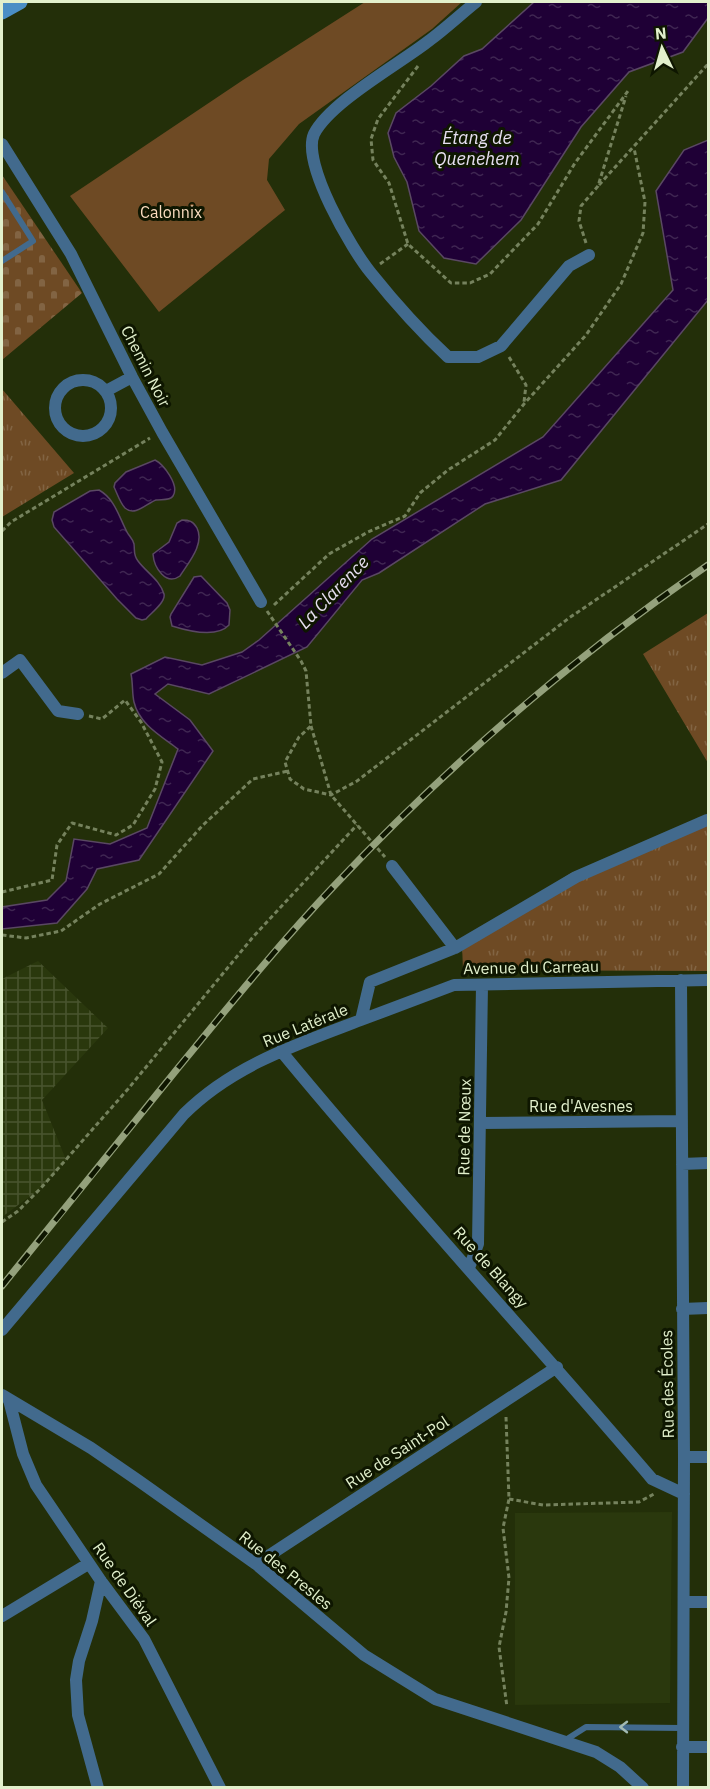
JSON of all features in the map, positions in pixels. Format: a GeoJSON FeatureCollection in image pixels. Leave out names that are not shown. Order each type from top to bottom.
{"type":"FeatureCollection","features":[{"type":"Feature","properties":{"kind":"street"},"geometry":{"type":"LineString","coordinates":[[2,12],[20,2]]}},
{"type":"Feature","properties":{"kind":"street"},"geometry":{"type":"LineString","coordinates":[[476,2],[430,40],[335,107],[314,135],[313,164],[330,207],[369,271],[422,333],[448,357],[478,357],[501,346],[569,266],[590,255]]}},
{"type":"Feature","properties":{"kind":"street","name":"Chemin Noir"},"geometry":{"type":"LineString","coordinates":[[2,144],[71,254],[162,432],[264,607]]}},
{"type":"Feature","properties":{"kind":"street"},"geometry":{"type":"LineString","coordinates":[[106,391],[132,377]]}},
{"type":"Feature","properties":{"kind":"street"},"geometry":{"type":"LineString","coordinates":[[85,379],[97,383],[106,391],[111,402],[111,414],[106,424],[97,433],[86,436],[74,435],[63,429],[56,420],[54,408],[56,396],[63,387],[73,381],[85,379]]}},
{"type":"Feature","properties":{"kind":"street"},"geometry":{"type":"LineString","coordinates":[[2,673],[20,660],[58,711],[78,714]]}},
{"type":"Feature","properties":{"kind":"street","name":"Rue Latérale"},"geometry":{"type":"LineString","coordinates":[[2,1330],[176,1123],[199,1099],[245,1068],[361,1020],[370,982],[455,948],[576,877],[707,820]]}},
{"type":"Feature","properties":{"kind":"street"},"geometry":{"type":"LineString","coordinates":[[392,866],[455,948]]}},
{"type":"Feature","properties":{"kind":"street","name":"Rue des Écoles"},"geometry":{"type":"LineString","coordinates":[[681,980],[684,1457],[683,1788]]}},
{"type":"Feature","properties":{"kind":"street","name":"Avenue du Carreau"},"geometry":{"type":"LineString","coordinates":[[361,1020],[454,985],[708,980]]}},
{"type":"Feature","properties":{"kind":"street","name":"Rue de Nœux"},"geometry":{"type":"LineString","coordinates":[[469,1268],[478,1244],[483,985]]}},
{"type":"Feature","properties":{"kind":"street","name":"Rue de Blangy"},"geometry":{"type":"LineString","coordinates":[[281,1052],[355,1141],[557,1367],[652,1479],[684,1494]]}},
{"type":"Feature","properties":{"kind":"street","name":"Rue d'Avesnes"},"geometry":{"type":"LineString","coordinates":[[481,1123],[682,1121]]}},
{"type":"Feature","properties":{"kind":"street"},"geometry":{"type":"LineString","coordinates":[[682,1164],[708,1163]]}},
{"type":"Feature","properties":{"kind":"street"},"geometry":{"type":"LineString","coordinates":[[682,1309],[708,1308]]}},
{"type":"Feature","properties":{"kind":"street","name":"Rue de Saint-Pol"},"geometry":{"type":"LineString","coordinates":[[256,1564],[557,1367]]}},
{"type":"Feature","properties":{"kind":"street","name":"Rue de Diéval"},"geometry":{"type":"LineString","coordinates":[[5,1398],[29,1472],[45,1501],[76,1543],[88,1564],[144,1639],[220,1788]]}},
{"type":"Feature","properties":{"kind":"street","name":"Rue des Presles"},"geometry":{"type":"LineString","coordinates":[[5,1398],[91,1448],[139,1481],[256,1564],[364,1655],[435,1699],[596,1752],[620,1767],[643,1788]]}},
{"type":"Feature","properties":{"kind":"street"},"geometry":{"type":"LineString","coordinates":[[684,1457],[708,1457]]}},
{"type":"Feature","properties":{"kind":"street"},"geometry":{"type":"LineString","coordinates":[[2,1616],[88,1564]]}},
{"type":"Feature","properties":{"kind":"street"},"geometry":{"type":"LineString","coordinates":[[98,1788],[78,1715],[76,1680],[101,1581]]}},
{"type":"Feature","properties":{"kind":"street"},"geometry":{"type":"LineString","coordinates":[[684,1602],[708,1602]]}},
{"type":"Feature","properties":{"kind":"street"},"geometry":{"type":"LineString","coordinates":[[682,1747],[708,1747]]}},
{"type":"Feature","properties":{"kind":"lane"},"geometry":{"type":"LineString","coordinates":[[2,192],[33,240],[2,261]]}},
{"type":"Feature","properties":{"kind":"lane"},"geometry":{"type":"LineString","coordinates":[[564,1741],[586,1727],[682,1728]]}},
{"type":"Feature","properties":{"kind":"path"},"geometry":{"type":"LineString","coordinates":[[430,40],[416,71],[378,119],[371,139],[373,160],[389,183],[408,244],[451,283],[470,283],[490,274],[538,224],[575,164],[628,91],[598,186]]}},
{"type":"Feature","properties":{"kind":"path"},"geometry":{"type":"LineString","coordinates":[[590,255],[579,221],[581,206],[708,64]]}},
{"type":"Feature","properties":{"kind":"path"},"geometry":{"type":"LineString","coordinates":[[264,607],[329,554],[405,516],[420,493],[448,470],[495,440],[524,404],[586,336],[621,284],[643,233],[645,202],[634,148]]}},
{"type":"Feature","properties":{"kind":"path"},"geometry":{"type":"LineString","coordinates":[[369,271],[408,244]]}},
{"type":"Feature","properties":{"kind":"path"},"geometry":{"type":"LineString","coordinates":[[501,346],[526,385],[524,404]]}},
{"type":"Feature","properties":{"kind":"path"},"geometry":{"type":"LineString","coordinates":[[2,531],[11,522],[162,432]]}},
{"type":"Feature","properties":{"kind":"path"},"geometry":{"type":"LineString","coordinates":[[311,726],[299,737],[285,762],[290,779],[304,789],[331,795],[357,781],[569,618],[708,524]]}},
{"type":"Feature","properties":{"kind":"path"},"geometry":{"type":"LineString","coordinates":[[275,623],[302,661],[306,671],[311,726],[331,795],[392,866]]}},
{"type":"Feature","properties":{"kind":"path"},"geometry":{"type":"LineString","coordinates":[[2,892],[52,880],[57,845],[72,823],[116,835],[133,825],[155,789],[162,762],[141,722],[125,700],[102,718],[78,714]]}},
{"type":"Feature","properties":{"kind":"path"},"geometry":{"type":"LineString","coordinates":[[2,935],[26,938],[61,931],[100,904],[159,874],[203,825],[253,779],[288,771]]}},
{"type":"Feature","properties":{"kind":"path"},"geometry":{"type":"LineString","coordinates":[[2,1222],[18,1211],[41,1188],[128,1089],[253,936],[357,825]]}},
{"type":"Feature","properties":{"kind":"path"},"geometry":{"type":"LineString","coordinates":[[505,1401],[509,1499],[503,1528],[509,1578],[500,1647],[505,1707],[516,1711]]}},
{"type":"Feature","properties":{"kind":"path"},"geometry":{"type":"LineString","coordinates":[[509,1499],[543,1505],[639,1502],[652,1496],[662,1484]]}},
{"type":"Feature","properties":{"kind":"shaded area"},"geometry":{"type":"Polygon","coordinates":[[[38,961],[108,1028],[42,1100],[66,1160],[41,1188],[2,1217],[2,979],[38,961]]]}},
{"type":"Feature","properties":{"kind":"shaded area"},"geometry":{"type":"Polygon","coordinates":[[[672,1512],[670,1703],[515,1705],[515,1513],[672,1512]]]}},
{"type":"Feature","properties":{"kind":"green space","name":"Calonnix"},"geometry":{"type":"Polygon","coordinates":[[[365,2],[462,2],[432,29],[299,124],[269,159],[267,180],[285,210],[159,312],[70,196],[243,80],[365,2]]]}},
{"type":"Feature","properties":{"kind":"green space"},"geometry":{"type":"Polygon","coordinates":[[[2,175],[82,293],[2,360],[2,175]]]}},
{"type":"Feature","properties":{"kind":"green space"},"geometry":{"type":"Polygon","coordinates":[[[2,389],[74,473],[2,517],[2,389]]]}},
{"type":"Feature","properties":{"kind":"green space"},"geometry":{"type":"Polygon","coordinates":[[[708,613],[708,763],[643,654],[708,613]]]}},
{"type":"Feature","properties":{"kind":"green space"},"geometry":{"type":"Polygon","coordinates":[[[708,823],[708,971],[463,970],[462,944],[571,873],[708,823]]]}},
{"type":"Feature","properties":{"kind":"water","name":"Étang de Quenehem"},"geometry":{"type":"Polygon","coordinates":[[[534,2],[708,2],[708,18],[683,52],[629,72],[581,127],[521,220],[476,264],[444,258],[419,231],[407,182],[394,157],[388,133],[396,113],[464,56],[482,49],[534,2]]]}},
{"type":"Feature","properties":{"kind":"water","name":"La Clarence"},"geometry":{"type":"Polygon","coordinates":[[[708,140],[708,300],[561,480],[485,504],[379,573],[362,580],[307,647],[209,694],[168,684],[155,694],[190,720],[213,751],[139,860],[97,869],[87,889],[57,923],[2,929],[2,907],[47,900],[66,881],[74,839],[110,844],[147,828],[178,749],[152,729],[141,717],[134,702],[131,674],[165,657],[202,665],[242,652],[259,640],[372,539],[543,437],[673,290],[656,191],[684,150],[708,140]]]}},
{"type":"Feature","properties":{"kind":"water"},"geometry":{"type":"Polygon","coordinates":[[[155,460],[166,470],[172,481],[175,491],[172,498],[156,500],[133,511],[125,508],[114,487],[115,483],[126,472],[155,460]]]}},
{"type":"Feature","properties":{"kind":"water"},"geometry":{"type":"Polygon","coordinates":[[[99,490],[109,498],[116,509],[133,542],[136,559],[156,580],[164,594],[161,604],[146,619],[136,618],[117,599],[54,527],[52,520],[54,512],[90,491],[99,490]]]}},
{"type":"Feature","properties":{"kind":"water"},"geometry":{"type":"Polygon","coordinates":[[[182,520],[191,521],[197,528],[199,540],[195,553],[180,576],[170,579],[158,570],[153,554],[169,542],[177,523],[182,520]]]}},
{"type":"Feature","properties":{"kind":"water"},"geometry":{"type":"Polygon","coordinates":[[[201,576],[227,603],[230,610],[229,625],[224,629],[210,632],[172,626],[171,614],[194,577],[201,576]]]}},
{"type":"Feature","properties":{"kind":"railway"},"geometry":{"type":"LineString","coordinates":[[2,1286],[254,976],[377,842],[421,798],[512,715],[608,638],[708,565]]}}]}
